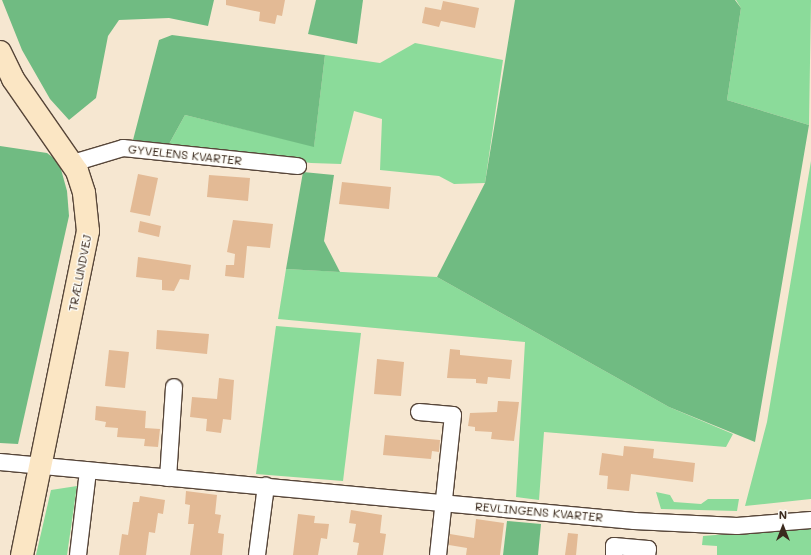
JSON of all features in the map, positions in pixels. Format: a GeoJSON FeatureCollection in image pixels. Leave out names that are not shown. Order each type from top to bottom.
{"type":"FeatureCollection","features":[{"type":"Feature","properties":{"kind":"street","name":"TRÆLUNDVEJ"},"geometry":{"type":"LineString","coordinates":[[0,52],[13,79],[73,163],[84,193],[88,231],[22,555]]}},
{"type":"Feature","properties":{"kind":"street","name":"GYVELENS KVARTER"},"geometry":{"type":"LineString","coordinates":[[73,163],[124,148],[298,166]]}},
{"type":"Feature","properties":{"kind":"street"},"geometry":{"type":"LineString","coordinates":[[168,478],[174,387]]}},
{"type":"Feature","properties":{"kind":"street"},"geometry":{"type":"LineString","coordinates":[[419,412],[453,416],[438,555]]}},
{"type":"Feature","properties":{"kind":"street","name":"REVLINGENS KVARTER"},"geometry":{"type":"LineString","coordinates":[[0,462],[40,467],[266,486],[634,521],[738,526],[811,520]]}},
{"type":"Feature","properties":{"kind":"street"},"geometry":{"type":"LineString","coordinates":[[78,555],[88,471]]}},
{"type":"Feature","properties":{"kind":"street"},"geometry":{"type":"LineString","coordinates":[[257,555],[266,486]]}},
{"type":"Feature","properties":{"kind":"street"},"geometry":{"type":"LineString","coordinates":[[632,548],[634,521]]}},
{"type":"Feature","properties":{"kind":"street"},"geometry":{"type":"LineString","coordinates":[[614,555],[614,546],[648,549],[647,555]]}},
{"type":"Feature","properties":{"kind":"green space"},"geometry":{"type":"Polygon","coordinates":[[[2,0],[214,0],[208,26],[169,18],[119,20],[108,36],[96,98],[69,120],[50,99],[22,50],[2,0]]]}},
{"type":"Feature","properties":{"kind":"green space"},"geometry":{"type":"Polygon","coordinates":[[[316,0],[363,0],[357,44],[308,34],[316,0]]]}},
{"type":"Feature","properties":{"kind":"green space"},"geometry":{"type":"Polygon","coordinates":[[[515,0],[735,0],[741,8],[727,100],[809,125],[755,442],[669,407],[437,277],[485,183],[515,0]]]}},
{"type":"Feature","properties":{"kind":"green space"},"geometry":{"type":"Polygon","coordinates":[[[736,0],[811,0],[809,125],[727,100],[741,8],[736,0]]]}},
{"type":"Feature","properties":{"kind":"green space"},"geometry":{"type":"Polygon","coordinates":[[[172,35],[325,55],[314,147],[185,115],[169,144],[133,140],[159,40],[172,35]]]}},
{"type":"Feature","properties":{"kind":"green space"},"geometry":{"type":"Polygon","coordinates":[[[415,43],[503,60],[485,183],[454,184],[439,176],[380,170],[382,119],[354,111],[341,164],[311,163],[169,144],[185,115],[314,146],[325,55],[380,63],[415,43]]]}},
{"type":"Feature","properties":{"kind":"green space"},"geometry":{"type":"Polygon","coordinates":[[[0,146],[47,153],[59,162],[67,191],[69,216],[18,444],[0,443],[0,146]]]}},
{"type":"Feature","properties":{"kind":"green space"},"geometry":{"type":"Polygon","coordinates":[[[811,161],[811,499],[745,506],[767,422],[811,161]]]}},
{"type":"Feature","properties":{"kind":"green space"},"geometry":{"type":"Polygon","coordinates":[[[303,172],[334,175],[324,241],[340,272],[286,269],[303,172]]]}},
{"type":"Feature","properties":{"kind":"green space"},"geometry":{"type":"Polygon","coordinates":[[[286,269],[437,277],[669,407],[733,434],[726,447],[544,432],[539,500],[516,497],[525,342],[278,319],[286,269]]]}},
{"type":"Feature","properties":{"kind":"green space"},"geometry":{"type":"Polygon","coordinates":[[[276,326],[361,333],[343,481],[256,474],[276,326]]]}},
{"type":"Feature","properties":{"kind":"green space"},"geometry":{"type":"Polygon","coordinates":[[[77,486],[67,555],[36,555],[51,490],[77,486]]]}},
{"type":"Feature","properties":{"kind":"green space"},"geometry":{"type":"Polygon","coordinates":[[[656,492],[670,495],[674,502],[701,504],[708,499],[739,499],[737,511],[661,509],[656,492]]]}},
{"type":"Feature","properties":{"kind":"green space"},"geometry":{"type":"Polygon","coordinates":[[[507,521],[541,524],[538,555],[503,555],[507,521]]]}},
{"type":"Feature","properties":{"kind":"green space"},"geometry":{"type":"Polygon","coordinates":[[[811,527],[811,555],[717,555],[717,546],[702,545],[703,536],[811,527]]]}},
{"type":"Feature","properties":{"kind":"building"},"geometry":{"type":"Polygon","coordinates":[[[226,0],[285,0],[282,16],[277,15],[275,24],[259,21],[260,12],[226,5],[226,0]]]}},
{"type":"Feature","properties":{"kind":"building"},"geometry":{"type":"Polygon","coordinates":[[[443,1],[479,8],[475,28],[441,21],[439,27],[422,23],[425,7],[441,10],[443,1]]]}},
{"type":"Feature","properties":{"kind":"building"},"geometry":{"type":"Polygon","coordinates":[[[138,174],[158,178],[150,216],[130,212],[138,174]]]}},
{"type":"Feature","properties":{"kind":"building"},"geometry":{"type":"Polygon","coordinates":[[[209,175],[250,178],[248,201],[207,197],[209,175]]]}},
{"type":"Feature","properties":{"kind":"building"},"geometry":{"type":"Polygon","coordinates":[[[342,182],[391,187],[389,209],[339,204],[342,182]]]}},
{"type":"Feature","properties":{"kind":"building"},"geometry":{"type":"Polygon","coordinates":[[[233,220],[273,224],[270,248],[247,246],[244,278],[225,276],[226,265],[234,265],[235,254],[227,252],[233,220]]]}},
{"type":"Feature","properties":{"kind":"building"},"geometry":{"type":"Polygon","coordinates":[[[140,221],[161,226],[159,237],[138,232],[140,221]]]}},
{"type":"Feature","properties":{"kind":"building"},"geometry":{"type":"Polygon","coordinates":[[[138,257],[191,265],[189,280],[180,279],[174,291],[162,290],[162,280],[136,277],[138,257]]]}},
{"type":"Feature","properties":{"kind":"building"},"geometry":{"type":"Polygon","coordinates":[[[157,330],[209,334],[207,354],[156,349],[157,330]]]}},
{"type":"Feature","properties":{"kind":"building"},"geometry":{"type":"Polygon","coordinates":[[[450,349],[460,350],[460,355],[512,360],[510,379],[488,377],[487,384],[476,383],[476,379],[447,378],[450,349]]]}},
{"type":"Feature","properties":{"kind":"building"},"geometry":{"type":"Polygon","coordinates":[[[109,350],[129,352],[125,388],[105,386],[109,350]]]}},
{"type":"Feature","properties":{"kind":"building"},"geometry":{"type":"Polygon","coordinates":[[[377,359],[404,362],[401,396],[374,394],[377,359]]]}},
{"type":"Feature","properties":{"kind":"building"},"geometry":{"type":"Polygon","coordinates":[[[219,378],[234,380],[231,420],[223,419],[221,433],[206,431],[207,419],[190,417],[192,397],[217,399],[219,378]]]}},
{"type":"Feature","properties":{"kind":"building"},"geometry":{"type":"Polygon","coordinates":[[[498,401],[519,402],[514,441],[491,439],[492,432],[475,431],[475,427],[468,426],[470,413],[497,412],[498,401]]]}},
{"type":"Feature","properties":{"kind":"building"},"geometry":{"type":"Polygon","coordinates":[[[96,406],[146,411],[145,428],[160,429],[158,447],[144,446],[145,439],[117,437],[118,428],[105,427],[106,422],[95,420],[96,406]]]}},
{"type":"Feature","properties":{"kind":"building"},"geometry":{"type":"Polygon","coordinates":[[[385,435],[440,440],[439,452],[432,451],[431,459],[383,455],[385,435]]]}},
{"type":"Feature","properties":{"kind":"building"},"geometry":{"type":"Polygon","coordinates":[[[624,446],[654,449],[653,458],[695,463],[693,482],[631,474],[629,491],[607,489],[608,476],[599,475],[602,453],[623,456],[624,446]]]}},
{"type":"Feature","properties":{"kind":"building"},"geometry":{"type":"Polygon","coordinates":[[[186,491],[217,495],[215,514],[221,515],[218,533],[224,534],[222,555],[190,555],[194,524],[188,524],[190,505],[185,504],[186,491]]]}},
{"type":"Feature","properties":{"kind":"building"},"geometry":{"type":"Polygon","coordinates":[[[140,496],[165,500],[163,514],[158,513],[155,533],[149,532],[146,555],[119,555],[122,534],[128,535],[133,502],[139,502],[140,496]]]}},
{"type":"Feature","properties":{"kind":"building"},"geometry":{"type":"Polygon","coordinates":[[[351,510],[382,515],[380,533],[386,534],[383,555],[357,555],[359,543],[353,542],[356,524],[349,523],[351,510]]]}},
{"type":"Feature","properties":{"kind":"building"},"geometry":{"type":"Polygon","coordinates":[[[298,514],[315,516],[314,523],[329,524],[327,539],[321,538],[318,555],[293,555],[298,514]]]}},
{"type":"Feature","properties":{"kind":"building"},"geometry":{"type":"Polygon","coordinates":[[[476,519],[504,523],[500,555],[466,555],[467,548],[449,545],[450,534],[474,538],[476,519]]]}},
{"type":"Feature","properties":{"kind":"building"},"geometry":{"type":"Polygon","coordinates":[[[568,533],[578,534],[576,555],[565,555],[568,533]]]}}]}
